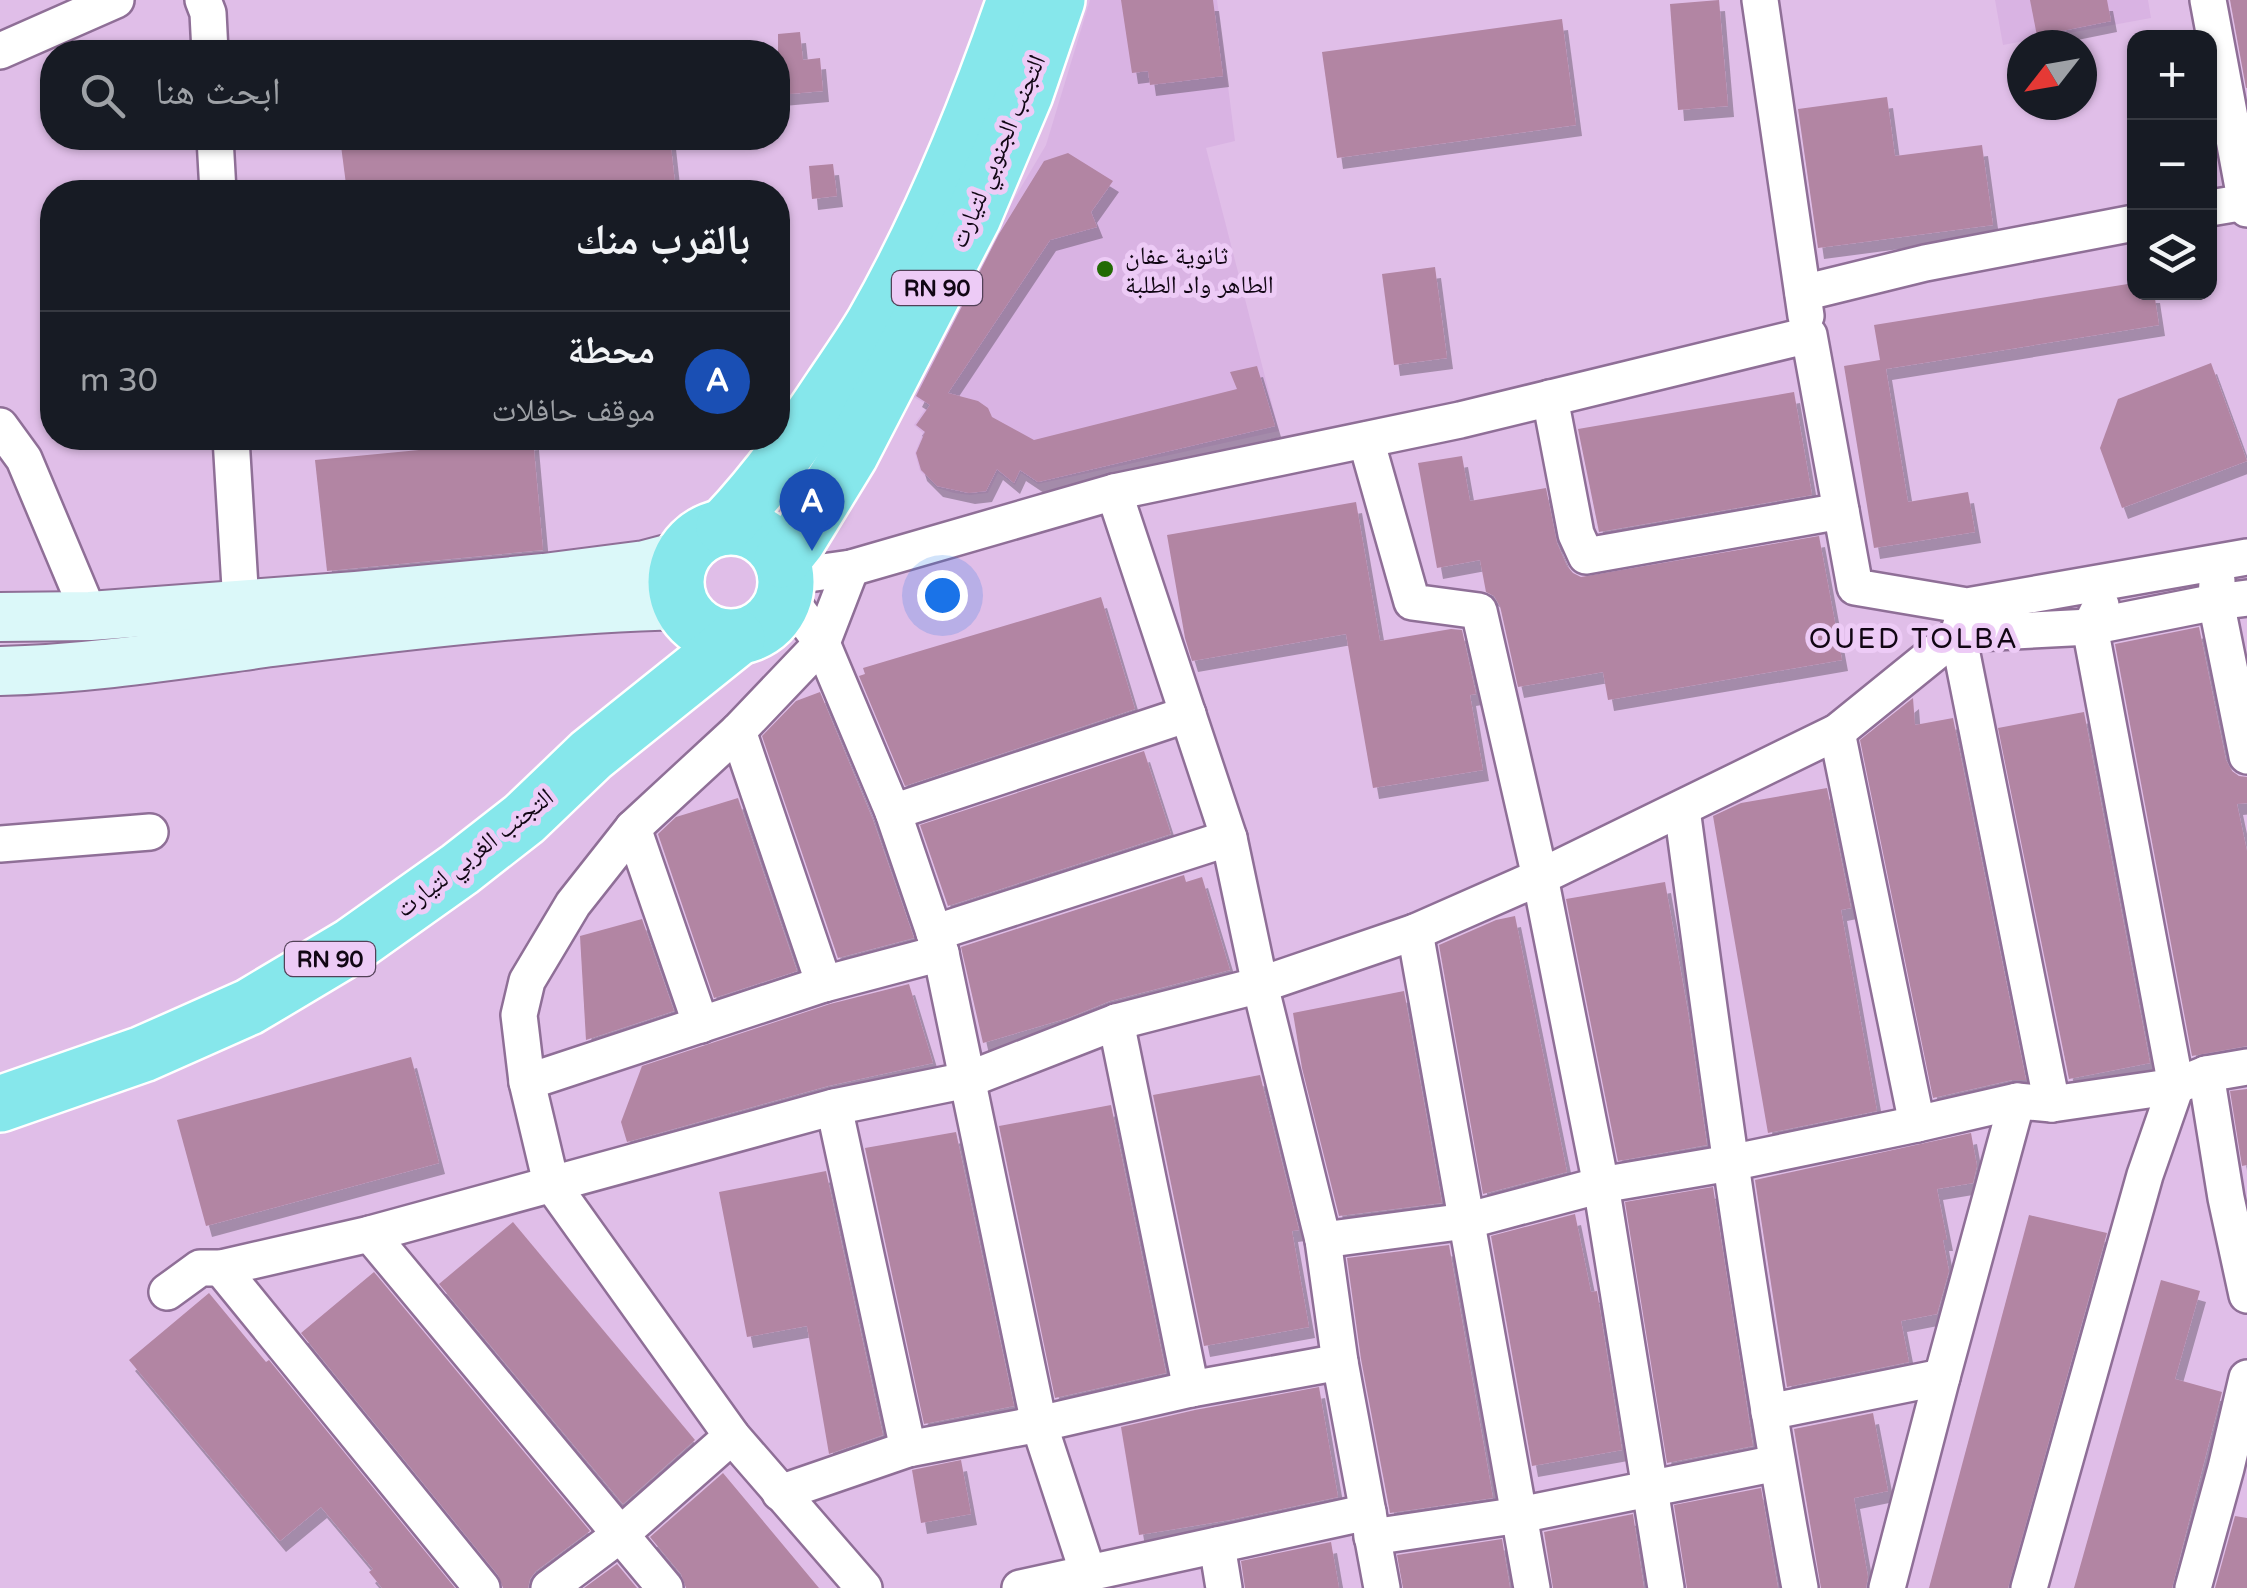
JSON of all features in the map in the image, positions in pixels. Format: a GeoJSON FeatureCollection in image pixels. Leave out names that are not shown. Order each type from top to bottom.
{"type":"FeatureCollection","features":[{"type":"Feature","properties":{"kind":"highway","name":"التجنب الجنوبي لتيارت"},"geometry":{"type":"LineString","coordinates":[[790,449],[874,323],[934,205],[984,90],[1015,0]]}},
{"type":"Feature","properties":{"kind":"highway","name":"التجنب الجنوبي لتيارت"},"geometry":{"type":"LineString","coordinates":[[785,577],[798,540],[850,455],[973,217],[1025,94],[1057,0]]}},
{"type":"Feature","properties":{"kind":"highway","name":"التجنب الجنوبي لتيارت"},"geometry":{"type":"LineString","coordinates":[[694,576],[789,450]]}},
{"type":"Feature","properties":{"kind":"highway"},"geometry":{"type":"LineString","coordinates":[[738,526],[752,530],[775,548],[785,577],[780,610],[769,624],[754,634],[737,638],[709,633],[694,576],[738,526]]}},
{"type":"Feature","properties":{"kind":"highway","name":"التجنب الغربي لتيارت"},"geometry":{"type":"LineString","coordinates":[[591,755],[694,576]]}},
{"type":"Feature","properties":{"kind":"highway","name":"التجنب الغربي لتيارت"},"geometry":{"type":"LineString","coordinates":[[9,1099],[142,1054],[249,1007],[353,945],[524,819],[591,755],[737,638]]}},
{"type":"Feature","properties":{"kind":"street"},"geometry":{"type":"LineString","coordinates":[[0,52],[116,0]]}},
{"type":"Feature","properties":{"kind":"street"},"geometry":{"type":"LineString","coordinates":[[202,0],[208,13],[209,40]]}},
{"type":"Feature","properties":{"kind":"street"},"geometry":{"type":"LineString","coordinates":[[1760,0],[1809,335],[1855,587],[1963,620],[2090,627],[2231,600]]}},
{"type":"Feature","properties":{"kind":"street"},"geometry":{"type":"LineString","coordinates":[[2208,0],[2233,59],[2246,205],[2217,207]]}},
{"type":"Feature","properties":{"kind":"street"},"geometry":{"type":"LineString","coordinates":[[216,150],[217,180]]}},
{"type":"Feature","properties":{"kind":"street"},"geometry":{"type":"LineString","coordinates":[[1803,293],[1924,263],[2127,224]]}},
{"type":"Feature","properties":{"kind":"street"},"geometry":{"type":"LineString","coordinates":[[1088,1573],[1039,1424],[937,943],[893,812],[822,643],[785,577],[851,568],[1114,492],[1366,440],[1809,335]]}},
{"type":"Feature","properties":{"kind":"street"},"geometry":{"type":"LineString","coordinates":[[1550,398],[1576,534],[1586,556],[1841,511]]}},
{"type":"Feature","properties":{"kind":"street"},"geometry":{"type":"LineString","coordinates":[[0,426],[24,459],[90,616]]}},
{"type":"Feature","properties":{"kind":"street"},"geometry":{"type":"LineString","coordinates":[[1366,440],[1412,602],[1479,611],[1540,877],[1601,1185],[1666,1588]]}},
{"type":"Feature","properties":{"kind":"street"},"geometry":{"type":"LineString","coordinates":[[233,450],[240,604]]}},
{"type":"Feature","properties":{"kind":"street"},"geometry":{"type":"LineString","coordinates":[[1114,492],[1229,838],[1260,985],[1323,1240],[1340,1362],[1382,1588]]}},
{"type":"Feature","properties":{"kind":"street"},"geometry":{"type":"LineString","coordinates":[[167,1292],[200,1268],[220,1268],[370,1234],[834,1107],[967,1080],[1116,1022],[1260,985],[1415,932],[1540,877],[1837,732],[1963,620],[2112,582],[2232,559],[2231,600],[2247,756]]}},
{"type":"Feature","properties":{"kind":"street"},"geometry":{"type":"LineString","coordinates":[[0,618],[90,616],[240,604],[544,578],[645,565],[694,576]]}},
{"type":"Feature","properties":{"kind":"street"},"geometry":{"type":"LineString","coordinates":[[851,568],[822,643],[738,731],[633,828],[573,904],[527,981],[519,1016],[527,1082],[551,1183],[732,1436],[864,1588]]}},
{"type":"Feature","properties":{"kind":"street"},"geometry":{"type":"LineString","coordinates":[[0,671],[610,607],[694,576]]}},
{"type":"Feature","properties":{"kind":"street"},"geometry":{"type":"LineString","coordinates":[[2112,582],[2090,627],[2191,1080],[2236,1196],[2247,1295]]}},
{"type":"Feature","properties":{"kind":"street"},"geometry":{"type":"LineString","coordinates":[[1963,620],[2052,1104]]}},
{"type":"Feature","properties":{"kind":"street"},"geometry":{"type":"LineString","coordinates":[[893,812],[1188,714]]}},
{"type":"Feature","properties":{"kind":"street"},"geometry":{"type":"LineString","coordinates":[[738,731],[824,984]]}},
{"type":"Feature","properties":{"kind":"street"},"geometry":{"type":"LineString","coordinates":[[1837,732],[1917,1124]]}},
{"type":"Feature","properties":{"kind":"street"},"geometry":{"type":"LineString","coordinates":[[1682,809],[1730,1163],[1800,1588]]}},
{"type":"Feature","properties":{"kind":"street"},"geometry":{"type":"LineString","coordinates":[[633,828],[701,1025]]}},
{"type":"Feature","properties":{"kind":"street"},"geometry":{"type":"LineString","coordinates":[[0,844],[150,832]]}},
{"type":"Feature","properties":{"kind":"street"},"geometry":{"type":"LineString","coordinates":[[527,1082],[824,984],[1229,838]]}},
{"type":"Feature","properties":{"kind":"street"},"geometry":{"type":"LineString","coordinates":[[1415,932],[1532,1588]]}},
{"type":"Feature","properties":{"kind":"street"},"geometry":{"type":"LineString","coordinates":[[1116,1022],[1192,1389]]}},
{"type":"Feature","properties":{"kind":"street"},"geometry":{"type":"LineString","coordinates":[[1323,1240],[1466,1221],[1601,1185],[1730,1163],[2017,1101],[2052,1104],[2247,1067]]}},
{"type":"Feature","properties":{"kind":"street"},"geometry":{"type":"LineString","coordinates":[[2029,1588],[2145,1175],[2191,1080]]}},
{"type":"Feature","properties":{"kind":"street"},"geometry":{"type":"LineString","coordinates":[[1888,1588],[2017,1101]]}},
{"type":"Feature","properties":{"kind":"street"},"geometry":{"type":"LineString","coordinates":[[834,1107],[908,1449]]}},
{"type":"Feature","properties":{"kind":"street"},"geometry":{"type":"LineString","coordinates":[[370,1234],[665,1588]]}},
{"type":"Feature","properties":{"kind":"street"},"geometry":{"type":"LineString","coordinates":[[220,1268],[482,1588]]}},
{"type":"Feature","properties":{"kind":"street"},"geometry":{"type":"LineString","coordinates":[[780,1493],[908,1449],[1340,1362]]}},
{"type":"Feature","properties":{"kind":"street"},"geometry":{"type":"LineString","coordinates":[[1769,1412],[1942,1377]]}},
{"type":"Feature","properties":{"kind":"street"},"geometry":{"type":"LineString","coordinates":[[2193,1588],[2237,1467],[2247,1378]]}},
{"type":"Feature","properties":{"kind":"street"},"geometry":{"type":"LineString","coordinates":[[550,1588],[621,1534],[732,1436]]}},
{"type":"Feature","properties":{"kind":"street"},"geometry":{"type":"LineString","coordinates":[[1020,1588],[1217,1545],[1370,1525],[1520,1515],[1777,1464]]}},
{"type":"Feature","properties":{"kind":"street"},"geometry":{"type":"LineString","coordinates":[[1217,1545],[1224,1588]]}},
{"type":"Feature","properties":{"kind":"shaded area","name":"ثانوية عفان الطاهر واد الطلبة"},"geometry":{"type":"Polygon","coordinates":[[[1090,0],[1217,0],[1235,141],[1206,148],[1279,431],[1038,484],[1021,473],[1015,485],[998,473],[988,493],[970,495],[937,488],[920,471],[915,453],[923,433],[914,425],[928,405],[901,390],[1046,145],[1090,0]]]}},
{"type":"Feature","properties":{"kind":"shaded area"},"geometry":{"type":"Polygon","coordinates":[[[1995,0],[2148,0],[2151,18],[2085,30],[2007,30],[2007,44],[2003,45],[1995,0]]]}},
{"type":"Feature","properties":{"kind":"building"},"geometry":{"type":"Polygon","coordinates":[[[1121,0],[1213,0],[1223,76],[1150,85],[1148,71],[1132,73],[1121,0]]]}},
{"type":"Feature","properties":{"kind":"building"},"geometry":{"type":"Polygon","coordinates":[[[1719,0],[1728,106],[1678,110],[1670,4],[1719,0]]]}},
{"type":"Feature","properties":{"kind":"building"},"geometry":{"type":"Polygon","coordinates":[[[2030,0],[2107,0],[2111,21],[2067,30],[2036,30],[2030,0]]]}},
{"type":"Feature","properties":{"kind":"building"},"geometry":{"type":"Polygon","coordinates":[[[2230,0],[2247,0],[2247,88],[2246,88],[2230,0]]]}},
{"type":"Feature","properties":{"kind":"building"},"geometry":{"type":"Polygon","coordinates":[[[1562,19],[1576,125],[1337,158],[1322,52],[1562,19]]]}},
{"type":"Feature","properties":{"kind":"building"},"geometry":{"type":"Polygon","coordinates":[[[800,32],[803,60],[820,58],[823,91],[790,94],[790,40],[778,40],[778,34],[800,32]]]}},
{"type":"Feature","properties":{"kind":"building"},"geometry":{"type":"Polygon","coordinates":[[[1887,97],[1895,156],[1982,145],[1993,225],[1818,248],[1798,109],[1887,97]]]}},
{"type":"Feature","properties":{"kind":"building"},"geometry":{"type":"Polygon","coordinates":[[[342,150],[671,150],[675,180],[345,180],[342,150]]]}},
{"type":"Feature","properties":{"kind":"building"},"geometry":{"type":"Polygon","coordinates":[[[1068,153],[1113,181],[1091,212],[1097,227],[1050,240],[948,393],[978,401],[992,417],[1034,440],[1237,389],[1230,372],[1257,366],[1275,426],[1038,482],[1020,470],[1014,483],[997,469],[986,491],[969,493],[937,486],[921,470],[916,453],[925,432],[916,425],[930,405],[916,396],[999,234],[1044,161],[1068,153]]]}},
{"type":"Feature","properties":{"kind":"building"},"geometry":{"type":"Polygon","coordinates":[[[833,164],[837,196],[812,199],[809,166],[833,164]]]}},
{"type":"Feature","properties":{"kind":"building"},"geometry":{"type":"Polygon","coordinates":[[[1435,267],[1447,358],[1394,365],[1382,274],[1435,267]]]}},
{"type":"Feature","properties":{"kind":"building"},"geometry":{"type":"Polygon","coordinates":[[[2127,284],[2127,300],[2155,300],[2159,325],[1886,369],[1908,502],[1968,492],[1975,532],[1874,548],[1844,366],[1880,360],[1874,325],[2127,284]]]}},
{"type":"Feature","properties":{"kind":"building"},"geometry":{"type":"Polygon","coordinates":[[[2211,363],[2247,461],[2122,508],[2100,448],[2118,399],[2211,363]]]}},
{"type":"Feature","properties":{"kind":"building"},"geometry":{"type":"Polygon","coordinates":[[[1794,392],[1812,495],[1599,532],[1578,429],[1794,392]]]}},
{"type":"Feature","properties":{"kind":"building"},"geometry":{"type":"Polygon","coordinates":[[[419,450],[534,450],[543,550],[327,571],[315,460],[419,450]]]}},
{"type":"Feature","properties":{"kind":"building"},"geometry":{"type":"Polygon","coordinates":[[[1462,456],[1470,501],[1546,488],[1557,543],[1567,566],[1581,577],[1819,536],[1842,660],[1608,700],[1603,672],[1518,687],[1500,606],[1486,592],[1480,560],[1437,568],[1418,463],[1462,456]]]}},
{"type":"Feature","properties":{"kind":"building"},"geometry":{"type":"Polygon","coordinates":[[[1356,502],[1380,641],[1462,630],[1476,694],[1470,695],[1483,770],[1373,788],[1346,634],[1192,661],[1167,535],[1356,502]]]}},
{"type":"Feature","properties":{"kind":"building"},"geometry":{"type":"Polygon","coordinates":[[[1101,597],[1135,709],[905,786],[859,676],[865,674],[863,668],[1101,597]]]}},
{"type":"Feature","properties":{"kind":"building"},"geometry":{"type":"Polygon","coordinates":[[[2199,627],[2226,760],[2232,771],[2247,777],[2247,803],[2237,804],[2247,851],[2247,1046],[2192,1056],[2115,644],[2199,627]]]}},
{"type":"Feature","properties":{"kind":"building"},"geometry":{"type":"Polygon","coordinates":[[[820,692],[873,820],[914,938],[838,958],[762,736],[796,701],[820,692]]]}},
{"type":"Feature","properties":{"kind":"building"},"geometry":{"type":"Polygon","coordinates":[[[1913,698],[1915,725],[1953,718],[2026,1080],[1933,1098],[1860,740],[1913,698]]]}},
{"type":"Feature","properties":{"kind":"building"},"geometry":{"type":"Polygon","coordinates":[[[2084,712],[2150,1063],[2069,1079],[1998,728],[2084,712]]]}},
{"type":"Feature","properties":{"kind":"building"},"geometry":{"type":"Polygon","coordinates":[[[1144,751],[1171,834],[948,906],[920,825],[1144,751]]]}},
{"type":"Feature","properties":{"kind":"building"},"geometry":{"type":"Polygon","coordinates":[[[1827,788],[1851,908],[1841,910],[1877,1111],[1768,1133],[1713,816],[1741,803],[1827,788]]]}},
{"type":"Feature","properties":{"kind":"building"},"geometry":{"type":"Polygon","coordinates":[[[738,798],[797,971],[714,998],[658,834],[676,817],[738,798]]]}},
{"type":"Feature","properties":{"kind":"building"},"geometry":{"type":"Polygon","coordinates":[[[1184,875],[1186,882],[1202,877],[1230,970],[1110,1001],[983,1043],[961,947],[1184,875]]]}},
{"type":"Feature","properties":{"kind":"building"},"geometry":{"type":"Polygon","coordinates":[[[1665,882],[1707,1145],[1618,1161],[1566,899],[1665,882]]]}},
{"type":"Feature","properties":{"kind":"building"},"geometry":{"type":"Polygon","coordinates":[[[1515,916],[1567,1172],[1483,1194],[1439,945],[1496,920],[1515,916]]]}},
{"type":"Feature","properties":{"kind":"building"},"geometry":{"type":"Polygon","coordinates":[[[642,919],[674,1011],[586,1040],[580,936],[642,919]]]}},
{"type":"Feature","properties":{"kind":"building"},"geometry":{"type":"Polygon","coordinates":[[[909,984],[933,1063],[828,1086],[627,1142],[621,1122],[642,1066],[830,1004],[909,984]]]}},
{"type":"Feature","properties":{"kind":"building"},"geometry":{"type":"Polygon","coordinates":[[[1404,991],[1442,1203],[1339,1216],[1302,1068],[1293,1013],[1404,991]]]}},
{"type":"Feature","properties":{"kind":"building"},"geometry":{"type":"Polygon","coordinates":[[[411,1057],[439,1163],[206,1226],[177,1120],[411,1057]]]}},
{"type":"Feature","properties":{"kind":"building"},"geometry":{"type":"Polygon","coordinates":[[[1260,1075],[1299,1230],[1292,1231],[1309,1327],[1204,1346],[1153,1095],[1260,1075]]]}},
{"type":"Feature","properties":{"kind":"building"},"geometry":{"type":"Polygon","coordinates":[[[2247,1089],[2247,1165],[2242,1166],[2230,1091],[2247,1089]]]}},
{"type":"Feature","properties":{"kind":"building"},"geometry":{"type":"Polygon","coordinates":[[[1111,1105],[1166,1373],[1055,1398],[999,1126],[1111,1105]]]}},
{"type":"Feature","properties":{"kind":"building"},"geometry":{"type":"Polygon","coordinates":[[[956,1132],[1014,1406],[924,1424],[865,1148],[956,1132]]]}},
{"type":"Feature","properties":{"kind":"building"},"geometry":{"type":"Polygon","coordinates":[[[1971,1133],[1977,1166],[1973,1183],[1937,1189],[1949,1271],[1937,1314],[1901,1321],[1909,1362],[1787,1387],[1755,1180],[1971,1133]]]}},
{"type":"Feature","properties":{"kind":"building"},"geometry":{"type":"Polygon","coordinates":[[[826,1171],[883,1435],[829,1454],[807,1326],[747,1337],[719,1192],[826,1171]]]}},
{"type":"Feature","properties":{"kind":"building"},"geometry":{"type":"Polygon","coordinates":[[[1713,1187],[1753,1446],[1667,1463],[1625,1202],[1713,1187]]]}},
{"type":"Feature","properties":{"kind":"building"},"geometry":{"type":"Polygon","coordinates":[[[1575,1214],[1591,1292],[1597,1291],[1622,1450],[1532,1466],[1491,1236],[1575,1214]]]}},
{"type":"Feature","properties":{"kind":"building"},"geometry":{"type":"Polygon","coordinates":[[[2029,1215],[2107,1233],[2008,1588],[1929,1588],[2029,1215]]]}},
{"type":"Feature","properties":{"kind":"building"},"geometry":{"type":"Polygon","coordinates":[[[513,1222],[695,1440],[623,1504],[439,1284],[513,1222]]]}},
{"type":"Feature","properties":{"kind":"building"},"geometry":{"type":"Polygon","coordinates":[[[1449,1245],[1493,1498],[1390,1513],[1347,1258],[1449,1245]]]}},
{"type":"Feature","properties":{"kind":"building"},"geometry":{"type":"Polygon","coordinates":[[[374,1272],[590,1531],[536,1571],[528,1588],[503,1588],[498,1575],[301,1333],[374,1272]]]}},
{"type":"Feature","properties":{"kind":"building"},"geometry":{"type":"Polygon","coordinates":[[[2161,1280],[2200,1291],[2175,1379],[2222,1392],[2172,1588],[2074,1588],[2161,1280]]]}},
{"type":"Feature","properties":{"kind":"building"},"geometry":{"type":"Polygon","coordinates":[[[209,1293],[266,1362],[269,1360],[455,1588],[382,1588],[369,1572],[373,1569],[321,1507],[280,1541],[129,1360],[209,1293]]]}},
{"type":"Feature","properties":{"kind":"building"},"geometry":{"type":"Polygon","coordinates":[[[1319,1387],[1338,1497],[1139,1535],[1121,1427],[1319,1387]]]}},
{"type":"Feature","properties":{"kind":"building"},"geometry":{"type":"Polygon","coordinates":[[[1873,1413],[1888,1491],[1854,1498],[1868,1577],[1866,1588],[1821,1588],[1794,1429],[1873,1413]]]}},
{"type":"Feature","properties":{"kind":"building"},"geometry":{"type":"Polygon","coordinates":[[[961,1460],[971,1514],[921,1523],[912,1470],[961,1460]]]}},
{"type":"Feature","properties":{"kind":"building"},"geometry":{"type":"Polygon","coordinates":[[[723,1473],[819,1588],[686,1588],[681,1574],[650,1537],[723,1473]]]}},
{"type":"Feature","properties":{"kind":"building"},"geometry":{"type":"Polygon","coordinates":[[[1761,1488],[1778,1588],[1687,1588],[1674,1505],[1761,1488]]]}},
{"type":"Feature","properties":{"kind":"building"},"geometry":{"type":"Polygon","coordinates":[[[1633,1514],[1644,1588],[1553,1588],[1544,1532],[1633,1514]]]}},
{"type":"Feature","properties":{"kind":"building"},"geometry":{"type":"Polygon","coordinates":[[[2235,1516],[2247,1518],[2247,1588],[2215,1588],[2235,1516]]]}},
{"type":"Feature","properties":{"kind":"building"},"geometry":{"type":"Polygon","coordinates":[[[1502,1539],[1510,1588],[1403,1588],[1397,1555],[1502,1539]]]}},
{"type":"Feature","properties":{"kind":"building"},"geometry":{"type":"Polygon","coordinates":[[[1331,1542],[1339,1588],[1245,1588],[1241,1561],[1331,1542]]]}},
{"type":"Feature","properties":{"kind":"building"},"geometry":{"type":"Polygon","coordinates":[[[617,1564],[637,1588],[584,1588],[617,1564]]]}},
{"type":"Feature","properties":{"kind":"place","name":"ثانوية عفان الطاهر واد الطلبة"},"geometry":{"type":"Point","coordinates":[1105,269]}},
{"type":"Feature","properties":{"kind":"place","name":"محطة"},"geometry":{"type":"Point","coordinates":[812,551]}},
{"type":"Feature","properties":{"kind":"district","name":"OUED TOLBA"},"geometry":{"type":"Point","coordinates":[1914,638]}}]}
